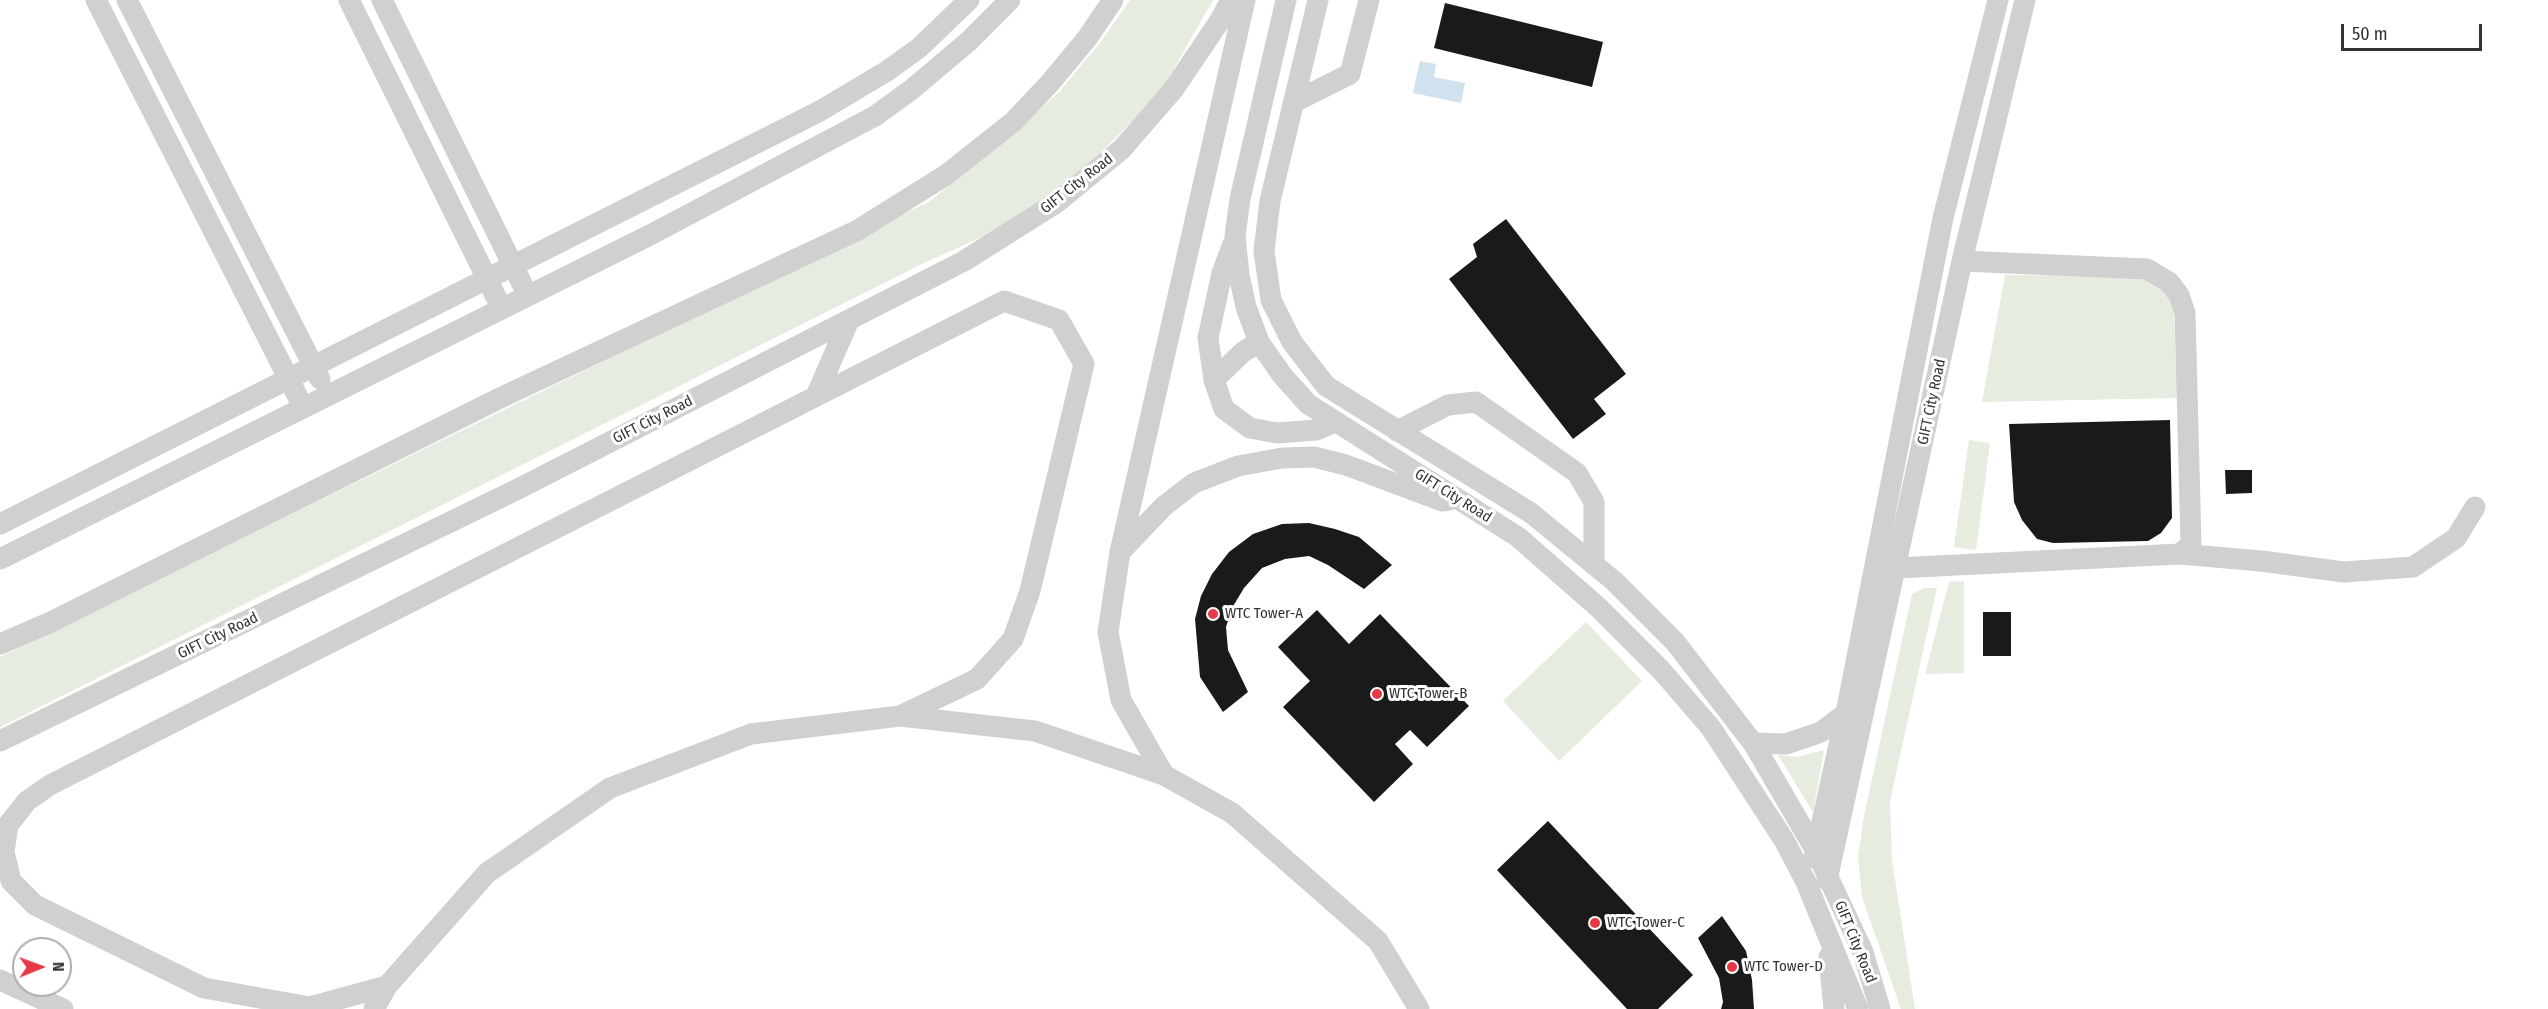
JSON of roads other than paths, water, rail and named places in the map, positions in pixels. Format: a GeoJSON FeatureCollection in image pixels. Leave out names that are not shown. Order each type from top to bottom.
{"type":"FeatureCollection","features":[{"type":"Feature","properties":{"kind":"street"},"geometry":{"type":"LineString","coordinates":[[96,0],[303,407]]}},
{"type":"Feature","properties":{"kind":"street"},"geometry":{"type":"LineString","coordinates":[[127,0],[328,395]]}},
{"type":"Feature","properties":{"kind":"street"},"geometry":{"type":"LineString","coordinates":[[349,0],[502,309]]}},
{"type":"Feature","properties":{"kind":"street"},"geometry":{"type":"LineString","coordinates":[[382,0],[528,296]]}},
{"type":"Feature","properties":{"kind":"street"},"geometry":{"type":"LineString","coordinates":[[0,524],[314,368],[820,111],[887,71],[919,48],[969,0]]}},
{"type":"Feature","properties":{"kind":"street"},"geometry":{"type":"LineString","coordinates":[[0,559],[650,235],[875,116],[911,90],[969,41],[1010,0]]}},
{"type":"Feature","properties":{"kind":"street"},"geometry":{"type":"LineString","coordinates":[[0,644],[51,622],[502,397],[858,230],[946,175],[1013,122],[1050,83],[1088,37],[1113,0]]}},
{"type":"Feature","properties":{"kind":"street","name":"GIFT City Road"},"geometry":{"type":"LineString","coordinates":[[0,741],[401,547],[964,261],[1056,203],[1122,149],[1173,90],[1219,22],[1231,0]]}},
{"type":"Feature","properties":{"kind":"street"},"geometry":{"type":"LineString","coordinates":[[1164,775],[1121,700],[1108,632],[1120,552],[1245,0]]}},
{"type":"Feature","properties":{"kind":"street","name":"GIFT City Road"},"geometry":{"type":"LineString","coordinates":[[1286,0],[1240,199],[1235,236],[1239,275],[1246,307],[1259,342],[1282,375],[1308,404],[1518,537],[1599,608],[1661,670],[1711,728],[1784,840],[1806,882],[1858,1009]]}},
{"type":"Feature","properties":{"kind":"street","name":"GIFT City Road"},"geometry":{"type":"LineString","coordinates":[[1318,0],[1270,201],[1264,251],[1272,300],[1292,342],[1326,386],[1531,513],[1594,565],[1675,642],[1754,743],[1816,851],[1863,952],[1880,1009]]}},
{"type":"Feature","properties":{"kind":"street"},"geometry":{"type":"LineString","coordinates":[[1294,102],[1350,74],[1369,0]]}},
{"type":"Feature","properties":{"kind":"street","name":"GIFT City Road"},"geometry":{"type":"LineString","coordinates":[[1806,882],[1816,851],[1846,713],[1944,218],[1998,0]]}},
{"type":"Feature","properties":{"kind":"street","name":"GIFT City Road"},"geometry":{"type":"LineString","coordinates":[[1820,914],[1962,261],[2025,0]]}},
{"type":"Feature","properties":{"kind":"street"},"geometry":{"type":"LineString","coordinates":[[1235,236],[1222,273],[1208,338],[1214,380],[1224,409],[1250,428],[1277,433],[1316,430],[1335,422]]}},
{"type":"Feature","properties":{"kind":"street"},"geometry":{"type":"LineString","coordinates":[[1962,261],[2147,268],[2169,282],[2179,295],[2185,313],[2193,535],[2191,544],[2180,554]]}},
{"type":"Feature","properties":{"kind":"street"},"geometry":{"type":"LineString","coordinates":[[387,986],[310,1008],[204,988],[35,905],[11,881],[4,852],[8,825],[27,801],[50,785],[1004,301],[1059,320],[1084,363],[1030,591],[1013,639],[977,679],[900,716]]}},
{"type":"Feature","properties":{"kind":"street"},"geometry":{"type":"LineString","coordinates":[[816,396],[849,320]]}},
{"type":"Feature","properties":{"kind":"street"},"geometry":{"type":"LineString","coordinates":[[381,334],[396,361]]}},
{"type":"Feature","properties":{"kind":"street"},"geometry":{"type":"LineString","coordinates":[[1214,380],[1243,352],[1259,342]]}},
{"type":"Feature","properties":{"kind":"street"},"geometry":{"type":"LineString","coordinates":[[1397,431],[1448,405],[1476,402],[1577,473],[1594,502],[1594,565]]}},
{"type":"Feature","properties":{"kind":"street"},"geometry":{"type":"LineString","coordinates":[[1120,552],[1164,506],[1194,483],[1238,466],[1282,458],[1314,457],[1346,465],[1442,501],[1462,500]]}},
{"type":"Feature","properties":{"kind":"street"},"geometry":{"type":"LineString","coordinates":[[1896,568],[2180,554],[2262,561],[2344,572],[2413,567],[2456,538],[2475,507]]}},
{"type":"Feature","properties":{"kind":"street"},"geometry":{"type":"LineString","coordinates":[[1754,743],[1786,744],[1821,732],[1846,713]]}},
{"type":"Feature","properties":{"kind":"street"},"geometry":{"type":"LineString","coordinates":[[374,1009],[387,986],[486,873],[610,788],[751,734],[900,716],[1035,731],[1164,775],[1232,813],[1378,940],[1419,1009]]}},
{"type":"Feature","properties":{"kind":"street"},"geometry":{"type":"LineString","coordinates":[[1827,935],[1834,1009]]}},
{"type":"Feature","properties":{"kind":"street"},"geometry":{"type":"LineString","coordinates":[[0,980],[63,1009]]}},
{"type":"Feature","properties":{"kind":"water"},"geometry":{"type":"Polygon","coordinates":[[[1420,61],[1436,64],[1434,77],[1465,83],[1461,103],[1413,93],[1420,61]]]}},
{"type":"Feature","properties":{"kind":"place","name":"WTC Tower-A"},"geometry":{"type":"Point","coordinates":[1213,614]}},
{"type":"Feature","properties":{"kind":"place","name":"WTC Tower-B"},"geometry":{"type":"Point","coordinates":[1377,694]}},
{"type":"Feature","properties":{"kind":"place","name":"WTC Tower-C"},"geometry":{"type":"Point","coordinates":[1595,923]}},
{"type":"Feature","properties":{"kind":"place","name":"WTC Tower-D"},"geometry":{"type":"Point","coordinates":[1732,967]}}]}
